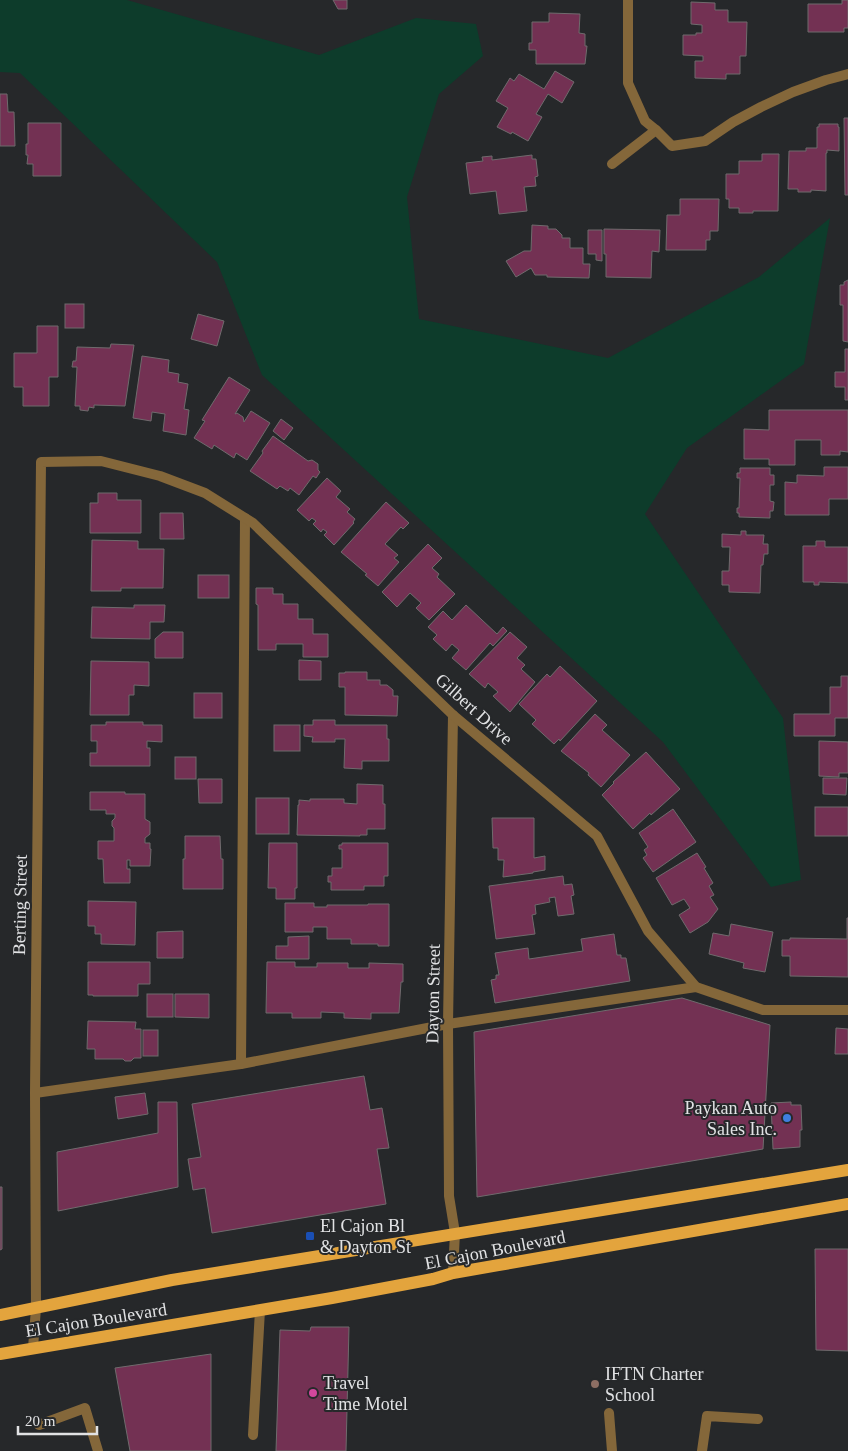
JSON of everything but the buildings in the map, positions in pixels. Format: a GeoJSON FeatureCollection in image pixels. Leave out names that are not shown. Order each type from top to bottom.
{"type":"FeatureCollection","features":[{"type":"Feature","properties":{"kind":"main road","name":"El Cajon Boulevard"},"geometry":{"type":"LineString","coordinates":[[0,1315],[172,1280],[848,1170]]}},
{"type":"Feature","properties":{"kind":"main road","name":"El Cajon Boulevard"},"geometry":{"type":"LineString","coordinates":[[0,1354],[391,1287],[453,1273],[848,1204]]}},
{"type":"Feature","properties":{"kind":"street"},"geometry":{"type":"LineString","coordinates":[[628,0],[628,83],[645,121],[672,146],[705,140],[733,122],[769,103],[793,92],[848,74]]}},
{"type":"Feature","properties":{"kind":"street"},"geometry":{"type":"LineString","coordinates":[[612,164],[656,130]]}},
{"type":"Feature","properties":{"kind":"street","name":"Gilbert Drive"},"geometry":{"type":"LineString","coordinates":[[41,462],[101,462],[160,476],[205,493],[253,523],[453,715],[598,836],[648,931],[696,987]]}},
{"type":"Feature","properties":{"kind":"street","name":"Berting Street"},"geometry":{"type":"LineString","coordinates":[[33,1348],[36,1308],[35,1093],[41,462]]}},
{"type":"Feature","properties":{"kind":"street"},"geometry":{"type":"LineString","coordinates":[[241,1064],[245,518]]}},
{"type":"Feature","properties":{"kind":"street","name":"Dayton Street"},"geometry":{"type":"LineString","coordinates":[[453,715],[448,1024],[449,1196],[454,1233],[453,1273]]}},
{"type":"Feature","properties":{"kind":"street"},"geometry":{"type":"LineString","coordinates":[[35,1093],[241,1064],[448,1024],[696,987],[763,1010],[848,1010]]}},
{"type":"Feature","properties":{"kind":"street"},"geometry":{"type":"LineString","coordinates":[[253,1435],[260,1310]]}},
{"type":"Feature","properties":{"kind":"street"},"geometry":{"type":"LineString","coordinates":[[38,1425],[85,1408],[98,1451]]}},
{"type":"Feature","properties":{"kind":"street"},"geometry":{"type":"LineString","coordinates":[[609,1413],[612,1451]]}},
{"type":"Feature","properties":{"kind":"street"},"geometry":{"type":"LineString","coordinates":[[702,1451],[707,1416],[758,1419]]}},
{"type":"Feature","properties":{"kind":"green space"},"geometry":{"type":"Polygon","coordinates":[[[0,0],[127,0],[319,55],[416,18],[476,24],[483,56],[439,94],[407,197],[419,319],[608,358],[759,277],[830,218],[804,364],[687,448],[645,514],[783,718],[801,880],[771,887],[663,742],[262,375],[217,262],[20,73],[0,72],[0,0]]]}},
{"type":"Feature","properties":{"kind":"place","name":"Paykan Auto Sales Inc."},"geometry":{"type":"Point","coordinates":[787,1118]}},
{"type":"Feature","properties":{"kind":"place","name":"El Cajon Bl & Dayton St"},"geometry":{"type":"Point","coordinates":[310,1236]}},
{"type":"Feature","properties":{"kind":"place","name":"IFTN Charter School"},"geometry":{"type":"Point","coordinates":[595,1384]}},
{"type":"Feature","properties":{"kind":"place","name":"Travel Time Motel"},"geometry":{"type":"Point","coordinates":[313,1393]}}]}
